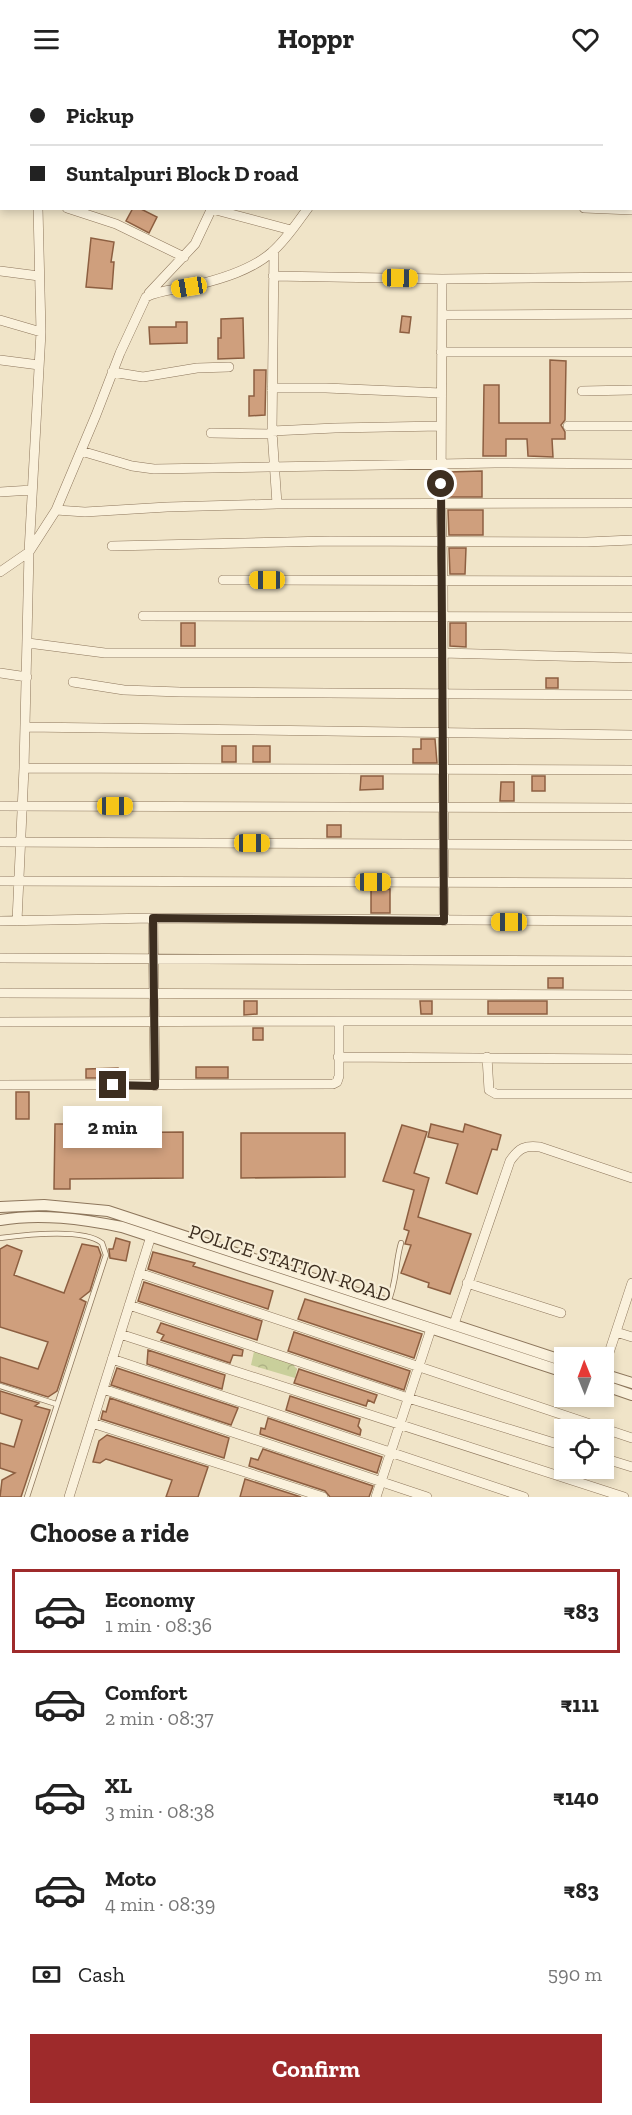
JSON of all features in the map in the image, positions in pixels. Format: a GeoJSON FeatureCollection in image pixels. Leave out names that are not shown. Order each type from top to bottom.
{"type":"FeatureCollection","features":[{"type":"Feature","properties":{"kind":"street"},"geometry":{"type":"LineString","coordinates":[[17,921],[27,677],[29,552],[41,332],[38,210]]}},
{"type":"Feature","properties":{"kind":"street"},"geometry":{"type":"LineString","coordinates":[[73,210],[116,224],[184,257]]}},
{"type":"Feature","properties":{"kind":"street"},"geometry":{"type":"LineString","coordinates":[[0,572],[29,552],[56,510],[138,310],[146,297],[195,244],[212,210]]}},
{"type":"Feature","properties":{"kind":"street"},"geometry":{"type":"LineString","coordinates":[[216,210],[291,230]]}},
{"type":"Feature","properties":{"kind":"street"},"geometry":{"type":"LineString","coordinates":[[146,297],[164,290],[202,284],[234,273],[261,260],[274,251],[306,210]]}},
{"type":"Feature","properties":{"kind":"street"},"geometry":{"type":"LineString","coordinates":[[274,251],[272,433],[277,504]]}},
{"type":"Feature","properties":{"kind":"street"},"geometry":{"type":"LineString","coordinates":[[0,271],[39,276]]}},
{"type":"Feature","properties":{"kind":"street"},"geometry":{"type":"LineString","coordinates":[[273,276],[442,279],[632,277]]}},
{"type":"Feature","properties":{"kind":"street"},"geometry":{"type":"LineString","coordinates":[[442,279],[444,921]]}},
{"type":"Feature","properties":{"kind":"street"},"geometry":{"type":"LineString","coordinates":[[442,315],[632,314]]}},
{"type":"Feature","properties":{"kind":"street"},"geometry":{"type":"LineString","coordinates":[[0,321],[41,332]]}},
{"type":"Feature","properties":{"kind":"street"},"geometry":{"type":"LineString","coordinates":[[441,352],[632,351]]}},
{"type":"Feature","properties":{"kind":"street"},"geometry":{"type":"LineString","coordinates":[[0,360],[39,366]]}},
{"type":"Feature","properties":{"kind":"street"},"geometry":{"type":"LineString","coordinates":[[112,372],[143,377],[197,368],[229,368]]}},
{"type":"Feature","properties":{"kind":"street"},"geometry":{"type":"LineString","coordinates":[[273,388],[441,393]]}},
{"type":"Feature","properties":{"kind":"street"},"geometry":{"type":"LineString","coordinates":[[582,391],[632,390]]}},
{"type":"Feature","properties":{"kind":"street"},"geometry":{"type":"LineString","coordinates":[[211,433],[272,433],[335,428],[441,426]]}},
{"type":"Feature","properties":{"kind":"street"},"geometry":{"type":"LineString","coordinates":[[568,426],[632,426]]}},
{"type":"Feature","properties":{"kind":"street"},"geometry":{"type":"LineString","coordinates":[[81,452],[132,466],[154,469],[632,464]]}},
{"type":"Feature","properties":{"kind":"street"},"geometry":{"type":"LineString","coordinates":[[0,492],[32,490]]}},
{"type":"Feature","properties":{"kind":"street"},"geometry":{"type":"LineString","coordinates":[[56,510],[85,512],[277,504],[632,503]]}},
{"type":"Feature","properties":{"kind":"street"},"geometry":{"type":"LineString","coordinates":[[112,546],[330,541],[587,542],[632,540]]}},
{"type":"Feature","properties":{"kind":"street"},"geometry":{"type":"LineString","coordinates":[[223,580],[632,580]]}},
{"type":"Feature","properties":{"kind":"street"},"geometry":{"type":"LineString","coordinates":[[143,616],[632,617]]}},
{"type":"Feature","properties":{"kind":"street"},"geometry":{"type":"LineString","coordinates":[[28,642],[84,651],[116,653],[442,653],[632,658]]}},
{"type":"Feature","properties":{"kind":"street"},"geometry":{"type":"LineString","coordinates":[[0,673],[27,677]]}},
{"type":"Feature","properties":{"kind":"street"},"geometry":{"type":"LineString","coordinates":[[73,682],[124,690],[180,692],[632,695]]}},
{"type":"Feature","properties":{"kind":"street"},"geometry":{"type":"LineString","coordinates":[[25,727],[632,735]]}},
{"type":"Feature","properties":{"kind":"street"},"geometry":{"type":"LineString","coordinates":[[24,768],[632,770]]}},
{"type":"Feature","properties":{"kind":"street"},"geometry":{"type":"LineString","coordinates":[[0,806],[632,808]]}},
{"type":"Feature","properties":{"kind":"street"},"geometry":{"type":"LineString","coordinates":[[0,842],[632,845]]}},
{"type":"Feature","properties":{"kind":"street"},"geometry":{"type":"LineString","coordinates":[[0,881],[632,883]]}},
{"type":"Feature","properties":{"kind":"street"},"geometry":{"type":"LineString","coordinates":[[153,918],[155,1086]]}},
{"type":"Feature","properties":{"kind":"street"},"geometry":{"type":"LineString","coordinates":[[0,921],[153,918],[632,921]]}},
{"type":"Feature","properties":{"kind":"street"},"geometry":{"type":"LineString","coordinates":[[0,958],[632,961]]}},
{"type":"Feature","properties":{"kind":"street"},"geometry":{"type":"LineString","coordinates":[[0,993],[632,995]]}},
{"type":"Feature","properties":{"kind":"street"},"geometry":{"type":"LineString","coordinates":[[0,1085],[333,1084],[337,1082],[339,1076],[339,1021]]}},
{"type":"Feature","properties":{"kind":"street"},"geometry":{"type":"LineString","coordinates":[[0,1022],[632,1021]]}},
{"type":"Feature","properties":{"kind":"street"},"geometry":{"type":"LineString","coordinates":[[338,1057],[632,1059]]}},
{"type":"Feature","properties":{"kind":"street"},"geometry":{"type":"LineString","coordinates":[[487,1057],[489,1090],[496,1094],[632,1094]]}},
{"type":"Feature","properties":{"kind":"street"},"geometry":{"type":"LineString","coordinates":[[453,1324],[510,1161],[520,1148],[540,1147],[632,1178]]}},
{"type":"Feature","properties":{"kind":"street","name":"POLICE STATION ROAD"},"geometry":{"type":"LineString","coordinates":[[0,1208],[44,1205],[108,1211],[554,1358]]}},
{"type":"Feature","properties":{"kind":"street","name":"POLICE STATION ROAD"},"geometry":{"type":"LineString","coordinates":[[0,1220],[18,1217],[79,1219],[122,1227],[554,1369]]}},
{"type":"Feature","properties":{"kind":"street"},"geometry":{"type":"LineString","coordinates":[[69,1497],[150,1236]]}},
{"type":"Feature","properties":{"kind":"street"},"geometry":{"type":"LineString","coordinates":[[139,1274],[632,1438]]}},
{"type":"Feature","properties":{"kind":"street"},"geometry":{"type":"LineString","coordinates":[[467,1283],[561,1313]]}},
{"type":"Feature","properties":{"kind":"street"},"geometry":{"type":"LineString","coordinates":[[611,1347],[628,1306],[632,1283]]}},
{"type":"Feature","properties":{"kind":"street"},"geometry":{"type":"LineString","coordinates":[[129,1305],[408,1398],[554,1443]]}},
{"type":"Feature","properties":{"kind":"street"},"geometry":{"type":"LineString","coordinates":[[376,1497],[431,1329]]}},
{"type":"Feature","properties":{"kind":"street"},"geometry":{"type":"LineString","coordinates":[[616,1332],[632,1337]]}},
{"type":"Feature","properties":{"kind":"street"},"geometry":{"type":"LineString","coordinates":[[120,1334],[624,1497]]}},
{"type":"Feature","properties":{"kind":"street"},"geometry":{"type":"LineString","coordinates":[[112,1359],[524,1497]]}},
{"type":"Feature","properties":{"kind":"street"},"geometry":{"type":"LineString","coordinates":[[614,1376],[632,1383]]}},
{"type":"Feature","properties":{"kind":"street"},"geometry":{"type":"LineString","coordinates":[[103,1389],[427,1497]]}},
{"type":"Feature","properties":{"kind":"street"},"geometry":{"type":"LineString","coordinates":[[614,1389],[632,1395]]}},
{"type":"Feature","properties":{"kind":"street"},"geometry":{"type":"LineString","coordinates":[[92,1423],[323,1497]]}},
{"type":"Feature","properties":{"kind":"street"},"geometry":{"type":"LineString","coordinates":[[614,1461],[632,1467]]}},
{"type":"Feature","properties":{"kind":"lane"},"geometry":{"type":"LineString","coordinates":[[0,1238],[70,1234],[99,1240],[104,1247],[105,1261],[27,1497]]}},
{"type":"Feature","properties":{"kind":"lane"},"geometry":{"type":"LineString","coordinates":[[388,1302],[395,1286],[397,1258],[401,1243]]}},
{"type":"Feature","properties":{"kind":"lane"},"geometry":{"type":"LineString","coordinates":[[0,1386],[56,1404]]}},
{"type":"Feature","properties":{"kind":"green space"},"geometry":{"type":"Polygon","coordinates":[[[255,1347],[296,1360],[295,1378],[251,1365],[255,1347]]]}},
{"type":"Feature","properties":{"kind":"building"},"geometry":{"type":"Polygon","coordinates":[[[132,210],[143,210],[157,217],[149,233],[126,221],[132,210]]]}},
{"type":"Feature","properties":{"kind":"building"},"geometry":{"type":"Polygon","coordinates":[[[91,238],[114,242],[111,262],[114,262],[112,289],[86,287],[91,238]]]}},
{"type":"Feature","properties":{"kind":"building"},"geometry":{"type":"Polygon","coordinates":[[[402,316],[411,317],[409,333],[400,332],[402,316]]]}},
{"type":"Feature","properties":{"kind":"building"},"geometry":{"type":"Polygon","coordinates":[[[243,318],[244,358],[218,359],[221,319],[243,318]]]}},
{"type":"Feature","properties":{"kind":"building"},"geometry":{"type":"Polygon","coordinates":[[[176,322],[187,322],[187,343],[150,344],[149,327],[176,327],[176,322]]]}},
{"type":"Feature","properties":{"kind":"building"},"geometry":{"type":"Polygon","coordinates":[[[550,360],[566,361],[565,420],[561,425],[565,432],[565,439],[552,439],[553,457],[528,456],[527,439],[506,439],[506,456],[483,456],[484,385],[499,385],[499,423],[550,423],[550,360]]]}},
{"type":"Feature","properties":{"kind":"building"},"geometry":{"type":"Polygon","coordinates":[[[254,370],[266,370],[265,415],[249,416],[249,396],[254,396],[254,370]]]}},
{"type":"Feature","properties":{"kind":"building"},"geometry":{"type":"Polygon","coordinates":[[[482,471],[482,497],[448,497],[448,472],[482,471]]]}},
{"type":"Feature","properties":{"kind":"building"},"geometry":{"type":"Polygon","coordinates":[[[448,510],[483,510],[483,535],[449,535],[448,510]]]}},
{"type":"Feature","properties":{"kind":"building"},"geometry":{"type":"Polygon","coordinates":[[[449,548],[466,548],[465,574],[450,574],[449,548]]]}},
{"type":"Feature","properties":{"kind":"building"},"geometry":{"type":"Polygon","coordinates":[[[181,623],[195,623],[195,646],[181,646],[181,623]]]}},
{"type":"Feature","properties":{"kind":"building"},"geometry":{"type":"Polygon","coordinates":[[[450,623],[466,623],[466,647],[450,646],[450,623]]]}},
{"type":"Feature","properties":{"kind":"building"},"geometry":{"type":"Polygon","coordinates":[[[546,678],[558,678],[558,688],[546,688],[546,678]]]}},
{"type":"Feature","properties":{"kind":"building"},"geometry":{"type":"Polygon","coordinates":[[[421,739],[435,739],[437,763],[413,763],[413,749],[421,749],[421,739]]]}},
{"type":"Feature","properties":{"kind":"building"},"geometry":{"type":"Polygon","coordinates":[[[222,746],[236,746],[236,762],[222,762],[222,746]]]}},
{"type":"Feature","properties":{"kind":"building"},"geometry":{"type":"Polygon","coordinates":[[[253,746],[270,746],[270,762],[253,762],[253,746]]]}},
{"type":"Feature","properties":{"kind":"building"},"geometry":{"type":"Polygon","coordinates":[[[361,776],[383,776],[383,789],[360,790],[361,776]]]}},
{"type":"Feature","properties":{"kind":"building"},"geometry":{"type":"Polygon","coordinates":[[[532,776],[545,776],[545,791],[532,791],[532,776]]]}},
{"type":"Feature","properties":{"kind":"building"},"geometry":{"type":"Polygon","coordinates":[[[501,782],[514,782],[514,801],[500,801],[501,782]]]}},
{"type":"Feature","properties":{"kind":"building"},"geometry":{"type":"Polygon","coordinates":[[[327,825],[341,825],[341,837],[327,837],[327,825]]]}},
{"type":"Feature","properties":{"kind":"building"},"geometry":{"type":"Polygon","coordinates":[[[371,889],[390,889],[390,913],[371,913],[371,889]]]}},
{"type":"Feature","properties":{"kind":"building"},"geometry":{"type":"Polygon","coordinates":[[[548,978],[563,978],[563,988],[548,988],[548,978]]]}},
{"type":"Feature","properties":{"kind":"building"},"geometry":{"type":"Polygon","coordinates":[[[244,1001],[257,1001],[257,1014],[244,1015],[244,1001]]]}},
{"type":"Feature","properties":{"kind":"building"},"geometry":{"type":"Polygon","coordinates":[[[420,1001],[432,1001],[432,1014],[421,1014],[420,1001]]]}},
{"type":"Feature","properties":{"kind":"building"},"geometry":{"type":"Polygon","coordinates":[[[488,1001],[547,1001],[547,1014],[488,1014],[488,1001]]]}},
{"type":"Feature","properties":{"kind":"building"},"geometry":{"type":"Polygon","coordinates":[[[253,1028],[263,1028],[263,1040],[253,1040],[253,1028]]]}},
{"type":"Feature","properties":{"kind":"building"},"geometry":{"type":"Polygon","coordinates":[[[196,1067],[228,1067],[228,1078],[196,1078],[196,1067]]]}},
{"type":"Feature","properties":{"kind":"building"},"geometry":{"type":"Polygon","coordinates":[[[118,1068],[118,1078],[86,1078],[86,1069],[118,1068]]]}},
{"type":"Feature","properties":{"kind":"building"},"geometry":{"type":"Polygon","coordinates":[[[16,1092],[29,1092],[29,1119],[16,1119],[16,1092]]]}},
{"type":"Feature","properties":{"kind":"building"},"geometry":{"type":"Polygon","coordinates":[[[55,1124],[71,1124],[71,1133],[183,1132],[183,1178],[70,1179],[70,1189],[54,1189],[55,1124]]]}},
{"type":"Feature","properties":{"kind":"building"},"geometry":{"type":"Polygon","coordinates":[[[431,1124],[463,1132],[465,1124],[501,1135],[497,1150],[492,1149],[477,1194],[446,1183],[458,1144],[428,1137],[431,1124]]]}},
{"type":"Feature","properties":{"kind":"building"},"geometry":{"type":"Polygon","coordinates":[[[402,1125],[427,1132],[414,1173],[429,1178],[418,1217],[471,1234],[450,1294],[428,1287],[429,1283],[401,1273],[411,1245],[405,1244],[409,1231],[404,1229],[414,1190],[383,1181],[402,1125]]]}},
{"type":"Feature","properties":{"kind":"building"},"geometry":{"type":"Polygon","coordinates":[[[241,1133],[345,1133],[345,1177],[241,1178],[241,1133]]]}},
{"type":"Feature","properties":{"kind":"building"},"geometry":{"type":"Polygon","coordinates":[[[116,1238],[130,1242],[126,1261],[110,1258],[109,1249],[113,1249],[116,1238]]]}},
{"type":"Feature","properties":{"kind":"building"},"geometry":{"type":"Polygon","coordinates":[[[82,1244],[98,1247],[101,1255],[90,1291],[80,1299],[86,1302],[57,1391],[48,1397],[0,1382],[0,1357],[38,1369],[48,1342],[0,1327],[0,1249],[7,1245],[22,1251],[14,1275],[64,1293],[82,1244]]]}},
{"type":"Feature","properties":{"kind":"building"},"geometry":{"type":"Polygon","coordinates":[[[153,1252],[195,1263],[193,1266],[273,1291],[268,1309],[148,1269],[153,1252]]]}},
{"type":"Feature","properties":{"kind":"building"},"geometry":{"type":"Polygon","coordinates":[[[144,1282],[262,1321],[257,1340],[138,1301],[144,1282]]]}},
{"type":"Feature","properties":{"kind":"building"},"geometry":{"type":"Polygon","coordinates":[[[305,1299],[422,1334],[414,1358],[298,1319],[305,1299]]]}},
{"type":"Feature","properties":{"kind":"building"},"geometry":{"type":"Polygon","coordinates":[[[161,1323],[243,1350],[242,1356],[233,1355],[230,1363],[161,1340],[164,1335],[157,1332],[161,1323]]]}},
{"type":"Feature","properties":{"kind":"building"},"geometry":{"type":"Polygon","coordinates":[[[294,1332],[410,1371],[404,1390],[288,1351],[294,1332]]]}},
{"type":"Feature","properties":{"kind":"building"},"geometry":{"type":"Polygon","coordinates":[[[148,1350],[225,1375],[222,1389],[147,1364],[148,1350]]]}},
{"type":"Feature","properties":{"kind":"building"},"geometry":{"type":"Polygon","coordinates":[[[117,1368],[238,1408],[231,1425],[111,1385],[117,1368]]]}},
{"type":"Feature","properties":{"kind":"building"},"geometry":{"type":"Polygon","coordinates":[[[299,1369],[377,1395],[374,1403],[368,1400],[366,1406],[294,1383],[299,1369]]]}},
{"type":"Feature","properties":{"kind":"building"},"geometry":{"type":"Polygon","coordinates":[[[0,1391],[39,1403],[35,1406],[50,1410],[21,1497],[0,1497],[2,1480],[15,1473],[0,1468],[0,1443],[14,1447],[22,1420],[0,1413],[0,1391]]]}},
{"type":"Feature","properties":{"kind":"building"},"geometry":{"type":"Polygon","coordinates":[[[290,1396],[360,1419],[358,1426],[361,1430],[360,1435],[286,1410],[290,1396]]]}},
{"type":"Feature","properties":{"kind":"building"},"geometry":{"type":"Polygon","coordinates":[[[110,1398],[229,1438],[224,1458],[101,1419],[103,1411],[106,1412],[110,1398]]]}},
{"type":"Feature","properties":{"kind":"building"},"geometry":{"type":"Polygon","coordinates":[[[268,1418],[382,1457],[377,1473],[260,1434],[261,1428],[265,1429],[268,1418]]]}},
{"type":"Feature","properties":{"kind":"building"},"geometry":{"type":"Polygon","coordinates":[[[107,1435],[208,1467],[198,1497],[166,1497],[172,1480],[106,1459],[100,1463],[93,1462],[99,1441],[107,1435]]]}},
{"type":"Feature","properties":{"kind":"building"},"geometry":{"type":"Polygon","coordinates":[[[263,1449],[373,1486],[369,1497],[330,1497],[325,1491],[249,1466],[251,1458],[258,1460],[263,1449]]]}},
{"type":"Feature","properties":{"kind":"building"},"geometry":{"type":"Polygon","coordinates":[[[245,1479],[301,1497],[240,1497],[245,1479]]]}},
{"type":"Feature","properties":{"kind":"route"},"geometry":{"type":"LineString","coordinates":[[113,1085],[155,1086],[153,918],[444,921],[441,484]]}}]}
